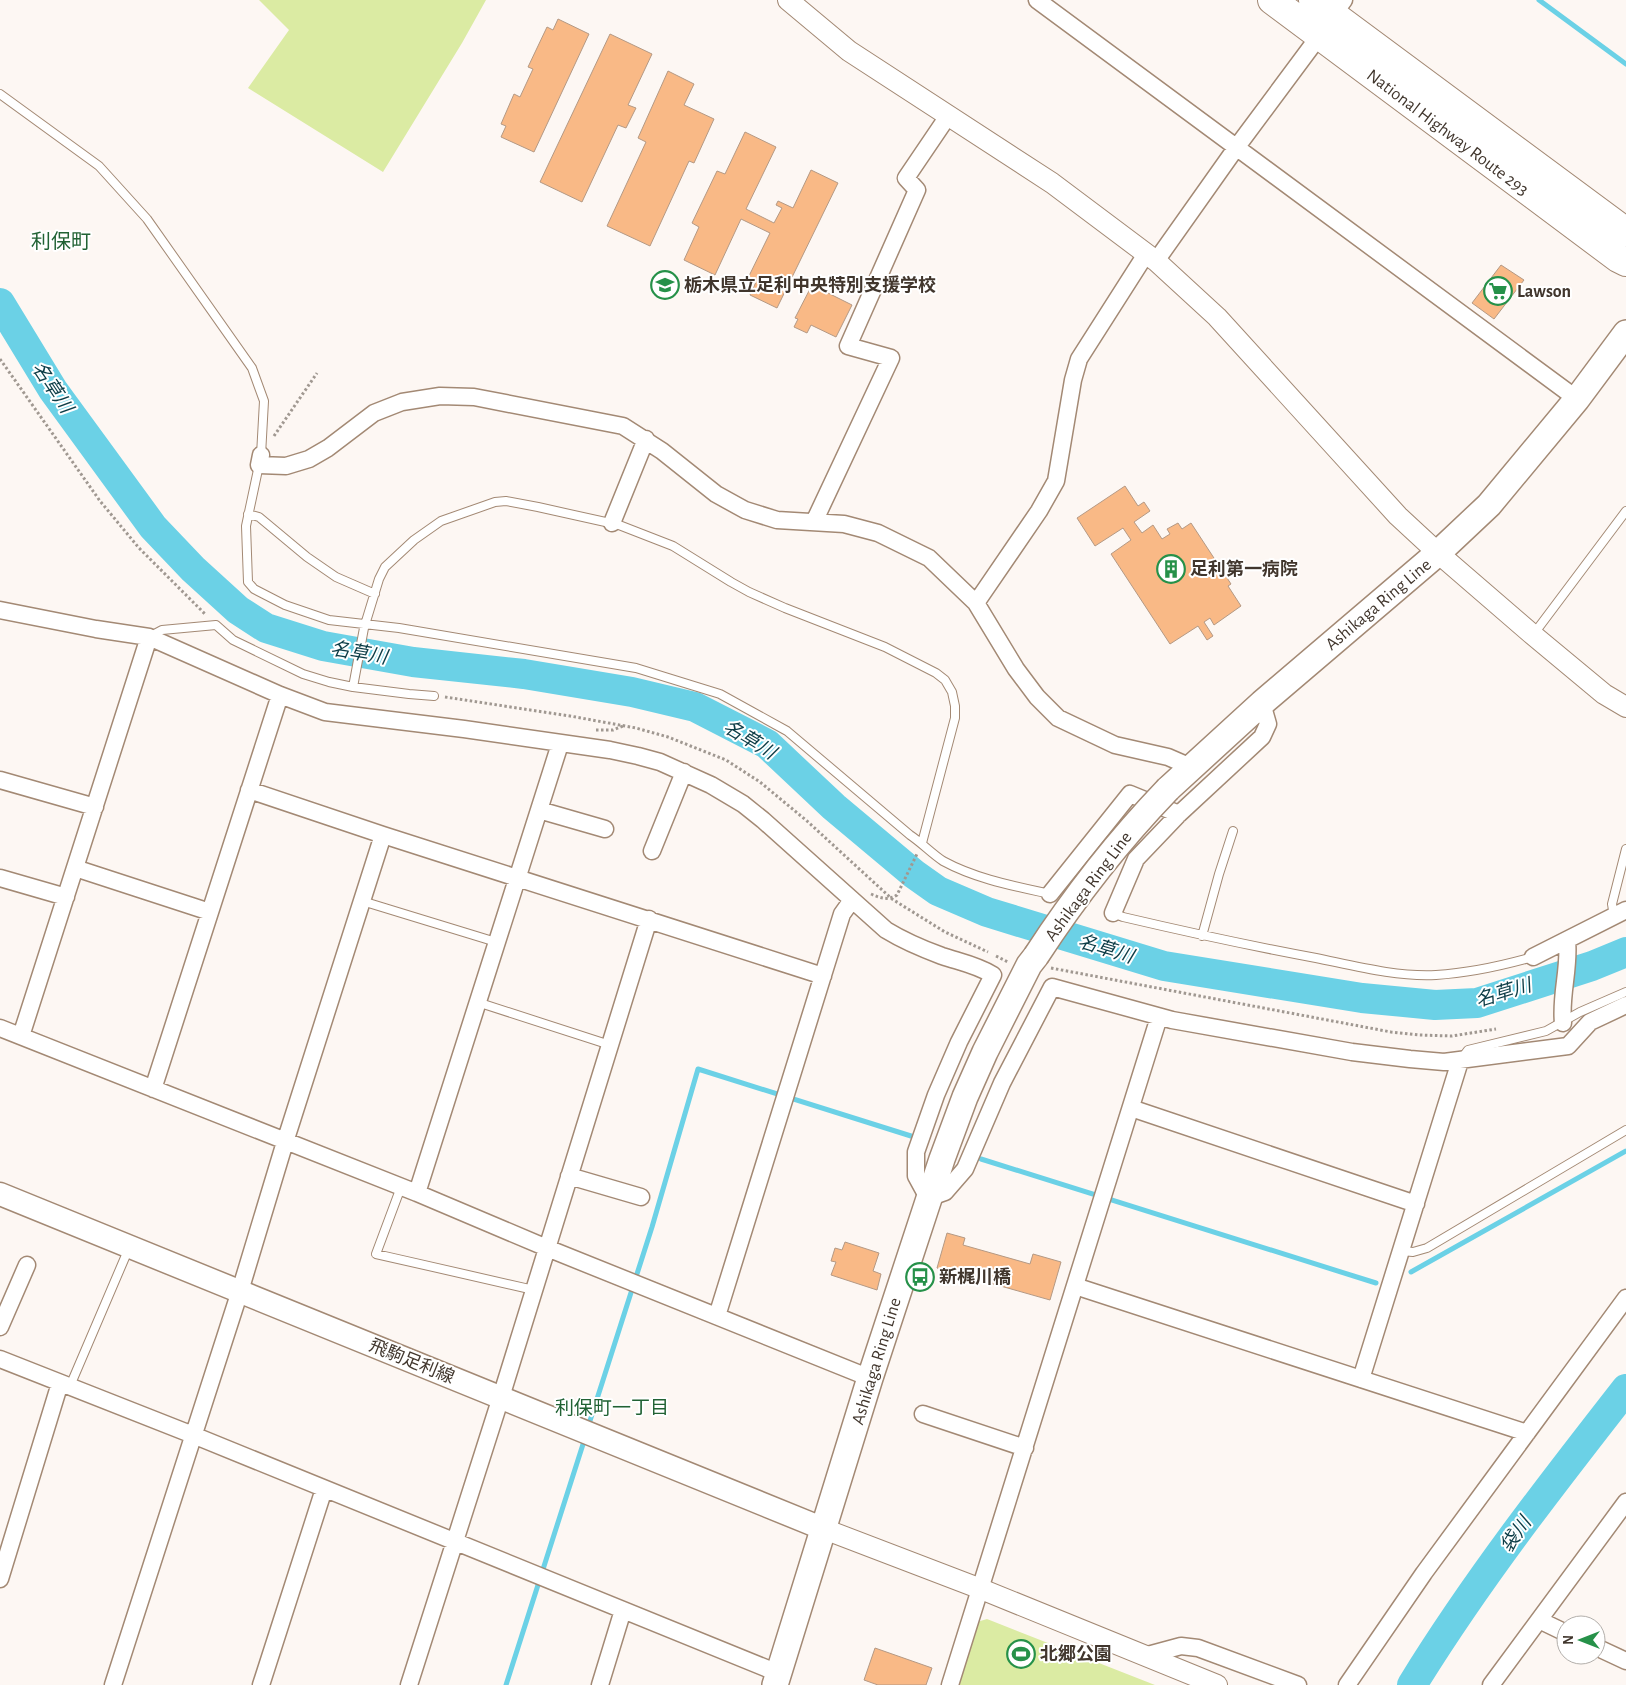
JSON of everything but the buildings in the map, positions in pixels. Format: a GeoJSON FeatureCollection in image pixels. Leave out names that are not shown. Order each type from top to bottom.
{"type":"FeatureCollection","features":[{"type":"Feature","properties":{"kind":"highway","name":"National Highway Route 293"},"geometry":{"type":"LineString","coordinates":[[1272,0],[1328,13],[1626,232]]}},
{"type":"Feature","properties":{"kind":"highway","name":"National Highway Route 293"},"geometry":{"type":"LineString","coordinates":[[1328,13],[1515,183],[1626,262]]}},
{"type":"Feature","properties":{"kind":"main road","name":"Ashikaga Ring Line"},"geometry":{"type":"LineString","coordinates":[[776,1679],[870,1378],[952,1130],[981,1061],[1030,965],[1041,961],[1057,925],[1090,879],[1130,830],[1168,789],[1262,703],[1438,553],[1489,505],[1577,398],[1626,333]]}},
{"type":"Feature","properties":{"kind":"main road","name":"飛駒足利線"},"geometry":{"type":"LineString","coordinates":[[0,1194],[824,1529]]}},
{"type":"Feature","properties":{"kind":"street"},"geometry":{"type":"LineString","coordinates":[[788,0],[849,51],[1052,183],[1151,258],[1217,317],[1398,516],[1533,635],[1604,694],[1626,707]]}},
{"type":"Feature","properties":{"kind":"street"},"geometry":{"type":"LineString","coordinates":[[1037,0],[1577,398]]}},
{"type":"Feature","properties":{"kind":"street"},"geometry":{"type":"LineString","coordinates":[[976,603],[1039,511],[1056,481],[1073,380],[1079,359],[1151,258],[1236,148],[1328,13]]}},
{"type":"Feature","properties":{"kind":"street"},"geometry":{"type":"LineString","coordinates":[[814,522],[891,358],[848,346],[917,190],[906,178],[948,116]]}},
{"type":"Feature","properties":{"kind":"street"},"geometry":{"type":"LineString","coordinates":[[260,460],[286,466],[309,459],[328,448],[374,413],[402,402],[440,396],[474,397],[623,426],[662,451],[716,494],[745,510],[777,520],[844,524],[878,533],[929,558],[976,603],[1016,669],[1037,697],[1058,718],[1115,745],[1168,756],[1191,768]]}},
{"type":"Feature","properties":{"kind":"street"},"geometry":{"type":"LineString","coordinates":[[612,523],[646,440]]}},
{"type":"Feature","properties":{"kind":"street"},"geometry":{"type":"LineString","coordinates":[[1,614],[149,637],[280,695],[325,712],[464,729],[610,750],[638,756],[660,762],[684,772],[735,800],[763,820],[886,930],[901,939],[941,956],[979,967],[993,975],[959,1042],[936,1095],[916,1152],[916,1176],[928,1198],[945,1192],[965,1169],[1002,1083],[1052,987],[1160,1016],[1352,1052],[1444,1062],[1568,1046],[1590,1022],[1626,1005]]}},
{"type":"Feature","properties":{"kind":"street"},"geometry":{"type":"LineString","coordinates":[[21,1036],[149,637]]}},
{"type":"Feature","properties":{"kind":"street"},"geometry":{"type":"LineString","coordinates":[[153,1089],[280,695]]}},
{"type":"Feature","properties":{"kind":"street"},"geometry":{"type":"LineString","coordinates":[[1113,913],[1136,859],[1179,814],[1262,737],[1268,724],[1262,703]]}},
{"type":"Feature","properties":{"kind":"street"},"geometry":{"type":"LineString","coordinates":[[416,1193],[560,744]]}},
{"type":"Feature","properties":{"kind":"street"},"geometry":{"type":"LineString","coordinates":[[652,851],[684,772]]}},
{"type":"Feature","properties":{"kind":"street"},"geometry":{"type":"LineString","coordinates":[[0,780],[95,807]]}},
{"type":"Feature","properties":{"kind":"street"},"geometry":{"type":"LineString","coordinates":[[250,790],[383,835],[823,976]]}},
{"type":"Feature","properties":{"kind":"street"},"geometry":{"type":"LineString","coordinates":[[1050,894],[1130,794],[1179,814]]}},
{"type":"Feature","properties":{"kind":"street"},"geometry":{"type":"LineString","coordinates":[[538,810],[605,829]]}},
{"type":"Feature","properties":{"kind":"street"},"geometry":{"type":"LineString","coordinates":[[113,1685],[192,1435],[240,1291],[285,1142],[383,835]]}},
{"type":"Feature","properties":{"kind":"street"},"geometry":{"type":"LineString","coordinates":[[75,868],[210,912]]}},
{"type":"Feature","properties":{"kind":"street"},"geometry":{"type":"LineString","coordinates":[[0,878],[66,897]]}},
{"type":"Feature","properties":{"kind":"street"},"geometry":{"type":"LineString","coordinates":[[717,1316],[842,914],[852,900]]}},
{"type":"Feature","properties":{"kind":"street"},"geometry":{"type":"LineString","coordinates":[[1533,958],[1567,946],[1620,913]]}},
{"type":"Feature","properties":{"kind":"street"},"geometry":{"type":"LineString","coordinates":[[408,1685],[501,1397],[649,919]]}},
{"type":"Feature","properties":{"kind":"street"},"geometry":{"type":"LineString","coordinates":[[1562,1016],[1567,946]]}},
{"type":"Feature","properties":{"kind":"street"},"geometry":{"type":"LineString","coordinates":[[950,1685],[1160,1016]]}},
{"type":"Feature","properties":{"kind":"street"},"geometry":{"type":"LineString","coordinates":[[0,1028],[416,1193],[870,1378]]}},
{"type":"Feature","properties":{"kind":"street"},"geometry":{"type":"LineString","coordinates":[[1361,1379],[1460,1061]]}},
{"type":"Feature","properties":{"kind":"street"},"geometry":{"type":"LineString","coordinates":[[1131,1108],[1416,1204]]}},
{"type":"Feature","properties":{"kind":"street"},"geometry":{"type":"LineString","coordinates":[[569,1176],[641,1197]]}},
{"type":"Feature","properties":{"kind":"street"},"geometry":{"type":"LineString","coordinates":[[0,1327],[27,1265]]}},
{"type":"Feature","properties":{"kind":"street"},"geometry":{"type":"LineString","coordinates":[[1075,1286],[1527,1433]]}},
{"type":"Feature","properties":{"kind":"street"},"geometry":{"type":"LineString","coordinates":[[1348,1685],[1424,1572],[1626,1298]]}},
{"type":"Feature","properties":{"kind":"street"},"geometry":{"type":"LineString","coordinates":[[0,1359],[623,1610],[776,1679]]}},
{"type":"Feature","properties":{"kind":"street"},"geometry":{"type":"LineString","coordinates":[[0,1579],[65,1384]]}},
{"type":"Feature","properties":{"kind":"street"},"geometry":{"type":"LineString","coordinates":[[923,1414],[1025,1448]]}},
{"type":"Feature","properties":{"kind":"street"},"geometry":{"type":"LineString","coordinates":[[261,1685],[324,1489]]}},
{"type":"Feature","properties":{"kind":"street"},"geometry":{"type":"LineString","coordinates":[[1490,1685],[1626,1502]]}},
{"type":"Feature","properties":{"kind":"street"},"geometry":{"type":"LineString","coordinates":[[824,1529],[981,1589],[1217,1685]]}},
{"type":"Feature","properties":{"kind":"street"},"geometry":{"type":"LineString","coordinates":[[600,1685],[623,1610]]}},
{"type":"Feature","properties":{"kind":"street"},"geometry":{"type":"LineString","coordinates":[[1539,1620],[1556,1628]]}},
{"type":"Feature","properties":{"kind":"street"},"geometry":{"type":"LineString","coordinates":[[1144,1656],[1181,1646],[1198,1648],[1298,1685]]}},
{"type":"Feature","properties":{"kind":"street"},"geometry":{"type":"LineString","coordinates":[[1606,1652],[1626,1661]]}},
{"type":"Feature","properties":{"kind":"lane"},"geometry":{"type":"LineString","coordinates":[[0,94],[99,166],[147,219],[252,368],[264,401],[260,460],[246,526],[248,582],[254,589],[307,614],[329,620],[477,641],[636,668],[720,694],[788,731],[929,852],[962,870],[1010,885],[1050,894]]}},
{"type":"Feature","properties":{"kind":"lane"},"geometry":{"type":"LineString","coordinates":[[353,687],[365,626],[374,594],[385,567],[414,540],[442,521],[495,502],[506,502],[612,523],[673,546],[743,589],[785,608],[884,647],[936,673],[945,680],[952,692],[955,718],[921,846]]}},
{"type":"Feature","properties":{"kind":"lane"},"geometry":{"type":"LineString","coordinates":[[1533,635],[1626,511]]}},
{"type":"Feature","properties":{"kind":"lane"},"geometry":{"type":"LineString","coordinates":[[248,514],[259,517],[307,557],[336,577],[374,594]]}},
{"type":"Feature","properties":{"kind":"lane"},"geometry":{"type":"LineString","coordinates":[[149,637],[162,630],[216,625],[233,640],[303,674],[353,687],[434,696]]}},
{"type":"Feature","properties":{"kind":"lane"},"geometry":{"type":"LineString","coordinates":[[1202,936],[1233,832]]}},
{"type":"Feature","properties":{"kind":"lane"},"geometry":{"type":"LineString","coordinates":[[1620,913],[1612,904],[1626,849]]}},
{"type":"Feature","properties":{"kind":"lane"},"geometry":{"type":"LineString","coordinates":[[362,901],[496,942]]}},
{"type":"Feature","properties":{"kind":"lane"},"geometry":{"type":"LineString","coordinates":[[1113,913],[1202,936],[1375,970],[1410,974],[1435,975],[1463,972],[1533,958]]}},
{"type":"Feature","properties":{"kind":"lane"},"geometry":{"type":"LineString","coordinates":[[1460,1061],[1468,1050],[1546,1031],[1562,1016],[1580,1012],[1626,992]]}},
{"type":"Feature","properties":{"kind":"lane"},"geometry":{"type":"LineString","coordinates":[[477,1002],[610,1045]]}},
{"type":"Feature","properties":{"kind":"lane"},"geometry":{"type":"LineString","coordinates":[[1401,1251],[1413,1252],[1428,1248],[1626,1130]]}},
{"type":"Feature","properties":{"kind":"lane"},"geometry":{"type":"LineString","coordinates":[[401,1187],[376,1254],[534,1290]]}},
{"type":"Feature","properties":{"kind":"lane"},"geometry":{"type":"LineString","coordinates":[[65,1384],[130,1247]]}},
{"type":"Feature","properties":{"kind":"path"},"geometry":{"type":"LineString","coordinates":[[0,358],[100,501],[139,548],[216,625]]}},
{"type":"Feature","properties":{"kind":"path"},"geometry":{"type":"LineString","coordinates":[[260,460],[317,373]]}},
{"type":"Feature","properties":{"kind":"path"},"geometry":{"type":"LineString","coordinates":[[892,899],[897,895],[921,846]]}},
{"type":"Feature","properties":{"kind":"path"},"geometry":{"type":"LineString","coordinates":[[1041,961],[1215,1000],[1391,1032],[1452,1036],[1500,1029]]}},
{"type":"Feature","properties":{"kind":"green space"},"geometry":{"type":"Polygon","coordinates":[[[259,0],[486,0],[462,43],[383,172],[248,88],[289,30],[259,0]]]}},
{"type":"Feature","properties":{"kind":"green space","name":"北郷公園"},"geometry":{"type":"Polygon","coordinates":[[[987,1619],[1155,1685],[957,1685],[977,1622],[987,1619]]]}},
{"type":"Feature","properties":{"kind":"waterway"},"geometry":{"type":"LineString","coordinates":[[1539,0],[1626,64]]}},
{"type":"Feature","properties":{"kind":"waterway","name":"名草川"},"geometry":{"type":"LineString","coordinates":[[0,303],[53,390],[153,527],[193,569],[238,610],[266,628],[323,646],[413,662],[524,674],[632,692],[695,707],[767,744],[834,807],[914,874],[938,891],[987,912],[1164,966],[1362,998],[1435,1005],[1477,1003],[1592,966],[1626,952]]}},
{"type":"Feature","properties":{"kind":"waterway"},"geometry":{"type":"LineString","coordinates":[[588,1427],[652,1227],[698,1069],[911,1136]]}},
{"type":"Feature","properties":{"kind":"waterway"},"geometry":{"type":"LineString","coordinates":[[1411,1272],[1626,1151]]}},
{"type":"Feature","properties":{"kind":"waterway"},"geometry":{"type":"LineString","coordinates":[[981,1159],[1376,1283]]}},
{"type":"Feature","properties":{"kind":"waterway","name":"袋川"},"geometry":{"type":"LineString","coordinates":[[1412,1685],[1436,1646],[1488,1571],[1542,1497],[1626,1389]]}},
{"type":"Feature","properties":{"kind":"waterway"},"geometry":{"type":"LineString","coordinates":[[506,1685],[585,1438]]}},
{"type":"Feature","properties":{"kind":"place","name":"栃木県立足利中央特別支援学校"},"geometry":{"type":"Point","coordinates":[665,285]}},
{"type":"Feature","properties":{"kind":"place","name":"Lawson"},"geometry":{"type":"Point","coordinates":[1498,291]}},
{"type":"Feature","properties":{"kind":"place","name":"足利第一病院"},"geometry":{"type":"Point","coordinates":[1171,569]}},
{"type":"Feature","properties":{"kind":"place","name":"新梶川橋"},"geometry":{"type":"Point","coordinates":[920,1277]}},
{"type":"Feature","properties":{"kind":"place","name":"北郷公園"},"geometry":{"type":"Point","coordinates":[1021,1654]}},
{"type":"Feature","properties":{"kind":"district","name":"利保町"},"geometry":{"type":"Point","coordinates":[61,241]}},
{"type":"Feature","properties":{"kind":"district","name":"利保町一丁目"},"geometry":{"type":"Point","coordinates":[612,1407]}}]}
